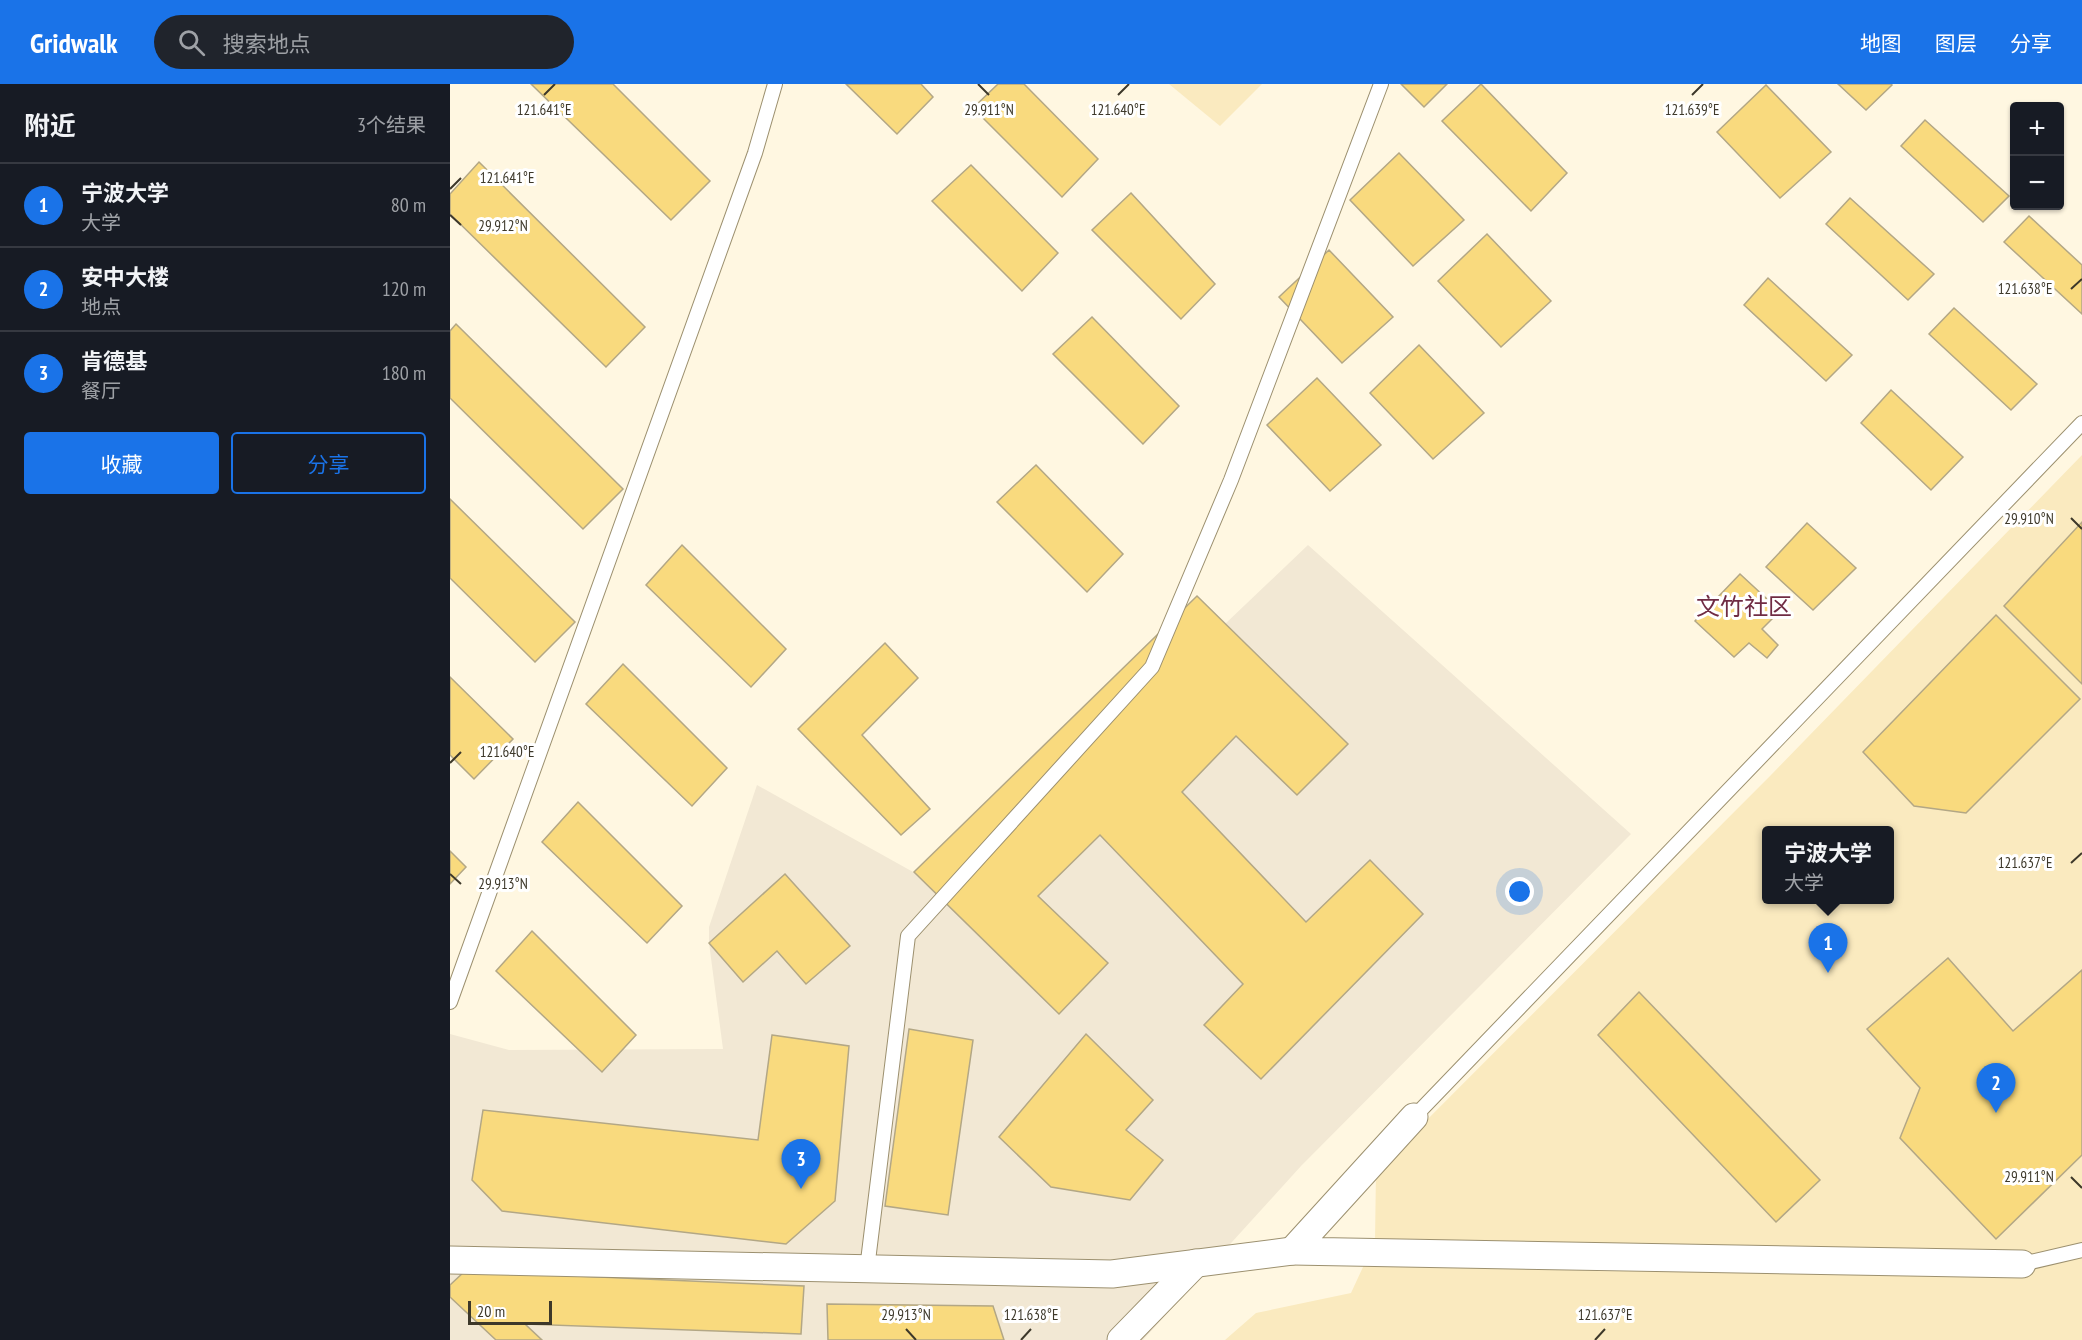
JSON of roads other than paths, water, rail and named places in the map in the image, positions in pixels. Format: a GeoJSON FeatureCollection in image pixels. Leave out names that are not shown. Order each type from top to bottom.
{"type":"FeatureCollection","features":[{"type":"Feature","properties":{"kind":"street"},"geometry":{"type":"LineString","coordinates":[[1292,1251],[1414,1117]]}},
{"type":"Feature","properties":{"kind":"street"},"geometry":{"type":"LineString","coordinates":[[450,1260],[1112,1274],[1292,1251],[2022,1264]]}},
{"type":"Feature","properties":{"kind":"street"},"geometry":{"type":"LineString","coordinates":[[1120,1340],[1196,1263]]}},
{"type":"Feature","properties":{"kind":"lane"},"geometry":{"type":"LineString","coordinates":[[450,1002],[751,165],[775,84]]}},
{"type":"Feature","properties":{"kind":"lane"},"geometry":{"type":"LineString","coordinates":[[867,1269],[908,936],[1152,667],[1231,480],[1382,84]]}},
{"type":"Feature","properties":{"kind":"lane"},"geometry":{"type":"LineString","coordinates":[[1414,1117],[2082,423]]}},
{"type":"Feature","properties":{"kind":"lane"},"geometry":{"type":"LineString","coordinates":[[2022,1264],[2082,1250]]}},
{"type":"Feature","properties":{"kind":"place","name":"宁波大学"},"geometry":{"type":"Point","coordinates":[1828,973]}},
{"type":"Feature","properties":{"kind":"place","name":"安中大楼"},"geometry":{"type":"Point","coordinates":[1996,1113]}},
{"type":"Feature","properties":{"kind":"place","name":"肯德基"},"geometry":{"type":"Point","coordinates":[801,1189]}},
{"type":"Feature","properties":{"kind":"district","name":"文竹社区"},"geometry":{"type":"Point","coordinates":[1744,606]}}]}
